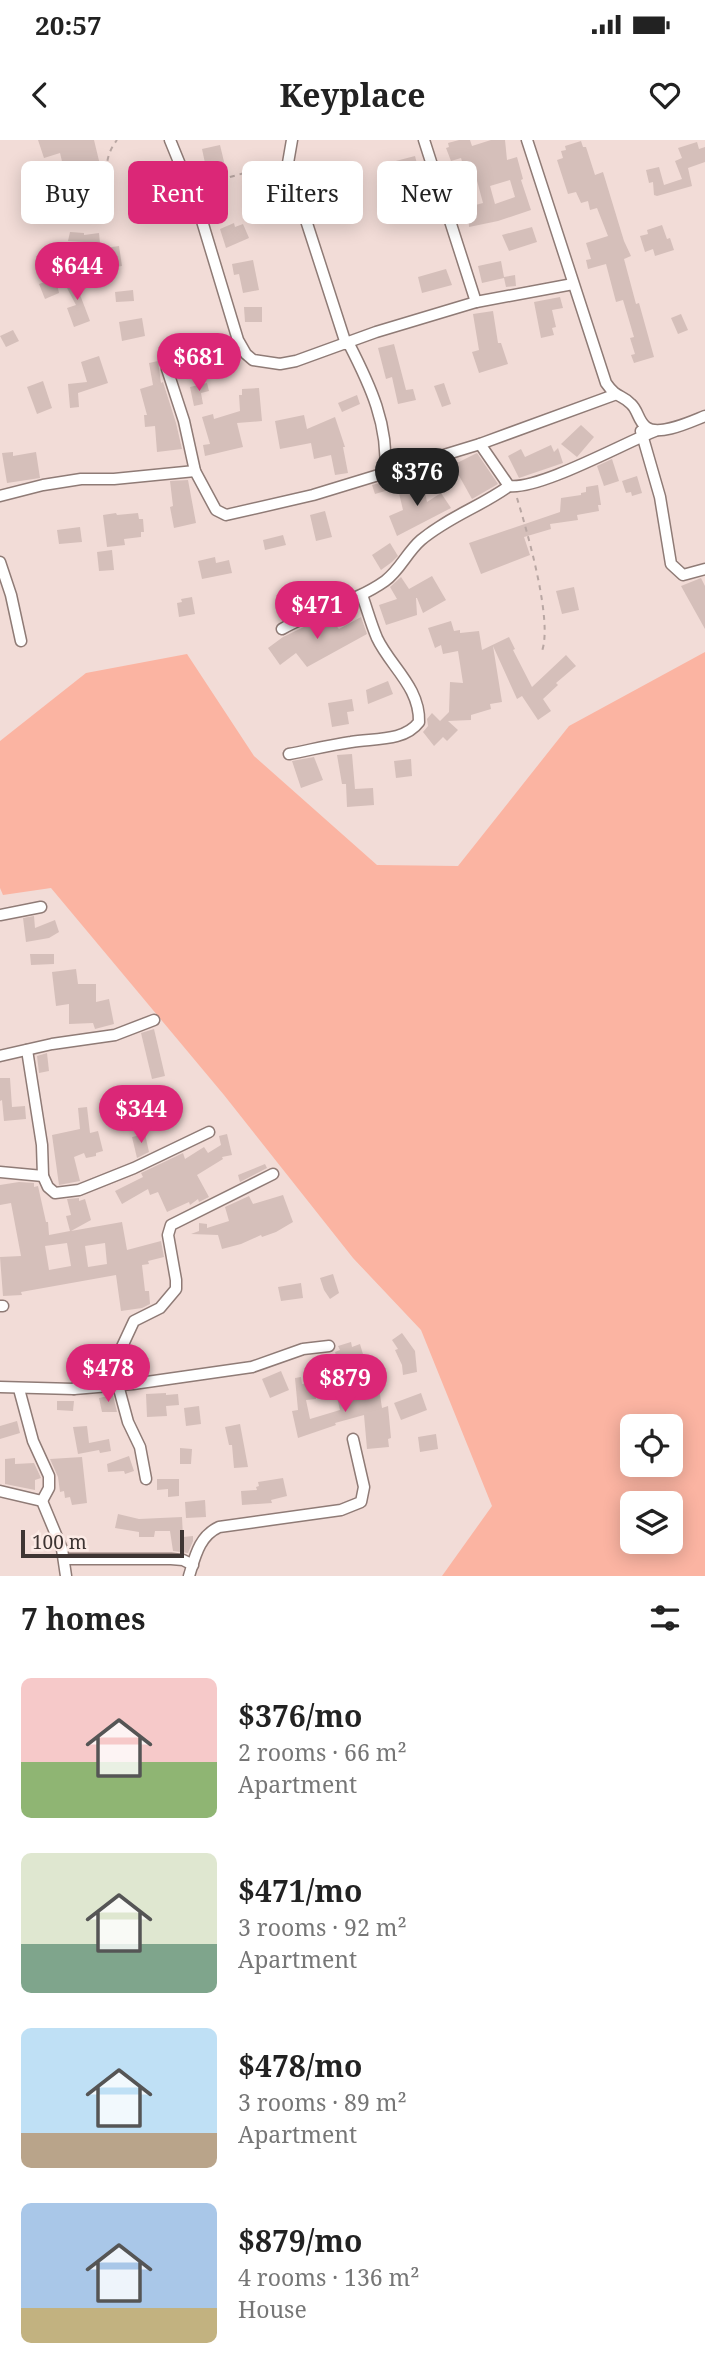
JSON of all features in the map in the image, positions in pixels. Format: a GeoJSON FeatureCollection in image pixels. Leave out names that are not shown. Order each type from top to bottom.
{"type":"FeatureCollection","features":[{"type":"Feature","properties":{"kind":"street"},"geometry":{"type":"LineString","coordinates":[[170,140],[179,161]]}},
{"type":"Feature","properties":{"kind":"street"},"geometry":{"type":"LineString","coordinates":[[288,161],[292,140]]}},
{"type":"Feature","properties":{"kind":"street"},"geometry":{"type":"LineString","coordinates":[[424,140],[477,302]]}},
{"type":"Feature","properties":{"kind":"street"},"geometry":{"type":"LineString","coordinates":[[527,140],[606,383],[614,395],[631,402],[640,420],[655,431]]}},
{"type":"Feature","properties":{"kind":"street"},"geometry":{"type":"LineString","coordinates":[[204,224],[232,326],[246,354],[253,360],[280,365],[376,332],[477,302],[573,284]]}},
{"type":"Feature","properties":{"kind":"street"},"geometry":{"type":"LineString","coordinates":[[308,224],[347,344],[365,375],[383,428],[387,450],[385,472]]}},
{"type":"Feature","properties":{"kind":"street"},"geometry":{"type":"LineString","coordinates":[[167,369],[184,421],[195,471],[208,499],[216,510],[226,515],[313,495],[480,444],[614,395]]}},
{"type":"Feature","properties":{"kind":"street"},"geometry":{"type":"LineString","coordinates":[[282,629],[362,595],[387,580],[420,541],[441,525],[511,487],[523,486],[562,472],[641,436],[705,416]]}},
{"type":"Feature","properties":{"kind":"street"},"geometry":{"type":"LineString","coordinates":[[640,420],[641,436],[660,497],[671,564],[683,575],[705,569]]}},
{"type":"Feature","properties":{"kind":"street"},"geometry":{"type":"LineString","coordinates":[[480,444],[511,487]]}},
{"type":"Feature","properties":{"kind":"street"},"geometry":{"type":"LineString","coordinates":[[0,496],[81,479],[114,479],[195,471]]}},
{"type":"Feature","properties":{"kind":"street"},"geometry":{"type":"LineString","coordinates":[[0,562],[21,640]]}},
{"type":"Feature","properties":{"kind":"street"},"geometry":{"type":"LineString","coordinates":[[289,754],[352,741],[393,737],[407,732],[419,722],[420,715],[413,694],[401,671],[378,640],[362,595]]}},
{"type":"Feature","properties":{"kind":"street"},"geometry":{"type":"LineString","coordinates":[[0,915],[41,907]]}},
{"type":"Feature","properties":{"kind":"street"},"geometry":{"type":"LineString","coordinates":[[0,1056],[115,1035],[154,1020]]}},
{"type":"Feature","properties":{"kind":"street"},"geometry":{"type":"LineString","coordinates":[[27,1050],[43,1176],[48,1187],[55,1193],[79,1190],[134,1168],[209,1132]]}},
{"type":"Feature","properties":{"kind":"street"},"geometry":{"type":"LineString","coordinates":[[0,1172],[43,1176]]}},
{"type":"Feature","properties":{"kind":"street"},"geometry":{"type":"LineString","coordinates":[[74,1389],[120,1351],[134,1321],[160,1308],[176,1289],[169,1235],[171,1224],[273,1174]]}},
{"type":"Feature","properties":{"kind":"street"},"geometry":{"type":"LineString","coordinates":[[0,1387],[74,1389],[118,1385],[252,1367],[303,1349],[329,1346]]}},
{"type":"Feature","properties":{"kind":"street"},"geometry":{"type":"LineString","coordinates":[[118,1385],[128,1422],[140,1447],[146,1479]]}},
{"type":"Feature","properties":{"kind":"street"},"geometry":{"type":"LineString","coordinates":[[19,1389],[33,1441],[49,1476],[49,1488],[42,1501]]}},
{"type":"Feature","properties":{"kind":"street"},"geometry":{"type":"LineString","coordinates":[[191,1570],[202,1540],[219,1527],[341,1510],[361,1502],[364,1487],[353,1439]]}},
{"type":"Feature","properties":{"kind":"street"},"geometry":{"type":"LineString","coordinates":[[0,1491],[42,1501]]}},
{"type":"Feature","properties":{"kind":"street"},"geometry":{"type":"LineString","coordinates":[[42,1501],[64,1559],[66,1576]]}},
{"type":"Feature","properties":{"kind":"street"},"geometry":{"type":"LineString","coordinates":[[64,1559],[183,1560],[191,1570]]}},
{"type":"Feature","properties":{"kind":"path"},"geometry":{"type":"LineString","coordinates":[[106,161],[117,140]]}},
{"type":"Feature","properties":{"kind":"path"},"geometry":{"type":"LineString","coordinates":[[511,487],[530,538],[540,592],[545,642],[542,651]]}},
{"type":"Feature","properties":{"kind":"shaded area"},"geometry":{"type":"Polygon","coordinates":[[[705,652],[705,1576],[442,1576],[492,1506],[421,1330],[353,1258],[224,1095],[51,888],[3,895],[0,888],[0,741],[86,673],[187,654],[254,756],[377,865],[458,866],[569,726],[705,652]]]}},
{"type":"Feature","properties":{"kind":"building"},"geometry":{"type":"Polygon","coordinates":[[[38,140],[94,140],[99,161],[62,161],[60,153],[44,158],[38,140]]]}},
{"type":"Feature","properties":{"kind":"building"},"geometry":{"type":"Polygon","coordinates":[[[459,140],[470,140],[472,146],[491,140],[505,140],[507,160],[517,157],[531,210],[469,227],[469,224],[477,224],[477,205],[483,203],[477,181],[477,161],[462,161],[461,158],[451,161],[446,148],[449,147],[448,143],[459,140]],[[510,180],[490,186],[495,204],[515,197],[510,180]]]}},
{"type":"Feature","properties":{"kind":"building"},"geometry":{"type":"Polygon","coordinates":[[[581,141],[583,147],[586,147],[595,175],[603,172],[631,256],[624,259],[654,357],[634,363],[631,355],[635,354],[630,338],[634,337],[623,300],[616,302],[606,264],[588,269],[586,260],[591,259],[586,243],[608,236],[597,208],[590,210],[588,201],[581,203],[576,192],[568,194],[557,160],[563,158],[561,151],[566,150],[565,146],[581,141]]]}},
{"type":"Feature","properties":{"kind":"building"},"geometry":{"type":"Polygon","coordinates":[[[697,142],[699,149],[705,147],[705,162],[688,168],[692,186],[654,195],[653,182],[649,183],[646,170],[659,167],[664,185],[682,179],[675,161],[682,158],[678,148],[697,142]]]}},
{"type":"Feature","properties":{"kind":"building"},"geometry":{"type":"Polygon","coordinates":[[[220,145],[224,161],[205,161],[202,149],[220,145]]]}},
{"type":"Feature","properties":{"kind":"building"},"geometry":{"type":"Polygon","coordinates":[[[415,156],[416,161],[396,161],[415,156]]]}},
{"type":"Feature","properties":{"kind":"building"},"geometry":{"type":"Polygon","coordinates":[[[234,223],[235,227],[243,224],[249,238],[226,248],[220,229],[234,223]]]}},
{"type":"Feature","properties":{"kind":"building"},"geometry":{"type":"Polygon","coordinates":[[[662,225],[674,250],[655,256],[653,249],[645,252],[640,236],[648,234],[647,230],[662,225]]]}},
{"type":"Feature","properties":{"kind":"building"},"geometry":{"type":"Polygon","coordinates":[[[532,227],[537,242],[509,251],[502,235],[532,227]]]}},
{"type":"Feature","properties":{"kind":"building"},"geometry":{"type":"Polygon","coordinates":[[[70,232],[84,235],[99,233],[100,243],[68,241],[70,232]]]}},
{"type":"Feature","properties":{"kind":"building"},"geometry":{"type":"Polygon","coordinates":[[[119,246],[122,266],[101,269],[98,249],[119,246]]]}},
{"type":"Feature","properties":{"kind":"building"},"geometry":{"type":"Polygon","coordinates":[[[253,260],[259,290],[243,293],[239,274],[234,275],[232,264],[253,260]]]}},
{"type":"Feature","properties":{"kind":"building"},"geometry":{"type":"Polygon","coordinates":[[[501,261],[504,277],[515,275],[516,286],[506,287],[504,278],[482,283],[478,266],[501,261]]]}},
{"type":"Feature","properties":{"kind":"building"},"geometry":{"type":"Polygon","coordinates":[[[446,269],[452,285],[422,293],[418,277],[446,269]]]}},
{"type":"Feature","properties":{"kind":"building"},"geometry":{"type":"Polygon","coordinates":[[[80,275],[86,288],[79,292],[90,321],[74,327],[67,308],[76,305],[67,288],[67,282],[80,275]]]}},
{"type":"Feature","properties":{"kind":"building"},"geometry":{"type":"Polygon","coordinates":[[[56,278],[59,293],[45,299],[39,284],[56,278]]]}},
{"type":"Feature","properties":{"kind":"building"},"geometry":{"type":"Polygon","coordinates":[[[133,290],[134,301],[116,302],[115,292],[133,290]]]}},
{"type":"Feature","properties":{"kind":"building"},"geometry":{"type":"Polygon","coordinates":[[[560,297],[563,308],[552,310],[556,327],[552,328],[554,335],[541,338],[534,302],[560,297]]]}},
{"type":"Feature","properties":{"kind":"building"},"geometry":{"type":"Polygon","coordinates":[[[244,307],[262,307],[262,322],[245,322],[244,307]]]}},
{"type":"Feature","properties":{"kind":"building"},"geometry":{"type":"Polygon","coordinates":[[[493,311],[498,343],[501,343],[508,364],[479,373],[472,352],[479,350],[473,314],[493,311]]]}},
{"type":"Feature","properties":{"kind":"building"},"geometry":{"type":"Polygon","coordinates":[[[681,314],[688,330],[678,334],[671,318],[681,314]]]}},
{"type":"Feature","properties":{"kind":"building"},"geometry":{"type":"Polygon","coordinates":[[[142,318],[145,336],[122,341],[119,322],[142,318]]]}},
{"type":"Feature","properties":{"kind":"building"},"geometry":{"type":"Polygon","coordinates":[[[13,330],[19,341],[6,347],[0,336],[13,330]]]}},
{"type":"Feature","properties":{"kind":"building"},"geometry":{"type":"Polygon","coordinates":[[[394,344],[406,390],[413,389],[416,400],[398,404],[392,377],[386,379],[378,348],[394,344]]]}},
{"type":"Feature","properties":{"kind":"building"},"geometry":{"type":"Polygon","coordinates":[[[99,356],[108,383],[78,393],[79,407],[70,408],[68,384],[87,382],[81,362],[99,356]]]}},
{"type":"Feature","properties":{"kind":"building"},"geometry":{"type":"Polygon","coordinates":[[[158,361],[161,383],[163,382],[182,449],[157,452],[155,426],[145,427],[144,415],[147,415],[140,389],[153,385],[149,363],[158,361]]]}},
{"type":"Feature","properties":{"kind":"building"},"geometry":{"type":"Polygon","coordinates":[[[43,381],[52,408],[37,414],[27,387],[43,381]]]}},
{"type":"Feature","properties":{"kind":"building"},"geometry":{"type":"Polygon","coordinates":[[[207,383],[209,391],[201,393],[203,404],[194,406],[190,387],[207,383]]]}},
{"type":"Feature","properties":{"kind":"building"},"geometry":{"type":"Polygon","coordinates":[[[444,383],[451,404],[442,407],[434,386],[444,383]]]}},
{"type":"Feature","properties":{"kind":"building"},"geometry":{"type":"Polygon","coordinates":[[[259,388],[262,421],[237,423],[243,447],[205,456],[203,445],[210,444],[202,417],[213,414],[214,419],[240,411],[239,395],[242,395],[242,389],[259,388]]]}},
{"type":"Feature","properties":{"kind":"building"},"geometry":{"type":"Polygon","coordinates":[[[357,395],[360,404],[342,412],[338,403],[357,395]]]}},
{"type":"Feature","properties":{"kind":"building"},"geometry":{"type":"Polygon","coordinates":[[[304,415],[307,429],[335,417],[345,447],[348,473],[335,475],[331,455],[314,459],[311,443],[280,449],[275,421],[304,415]]]}},
{"type":"Feature","properties":{"kind":"building"},"geometry":{"type":"Polygon","coordinates":[[[581,425],[594,437],[577,457],[561,444],[581,425]]]}},
{"type":"Feature","properties":{"kind":"building"},"geometry":{"type":"Polygon","coordinates":[[[551,445],[554,452],[558,448],[563,463],[519,478],[508,456],[521,449],[525,457],[551,445]]]}},
{"type":"Feature","properties":{"kind":"building"},"geometry":{"type":"Polygon","coordinates":[[[13,452],[13,456],[36,452],[40,478],[7,483],[2,453],[13,452]]]}},
{"type":"Feature","properties":{"kind":"building"},"geometry":{"type":"Polygon","coordinates":[[[477,453],[498,484],[472,499],[453,465],[477,453]]]}},
{"type":"Feature","properties":{"kind":"building"},"geometry":{"type":"Polygon","coordinates":[[[612,459],[619,481],[604,486],[597,466],[612,459]]]}},
{"type":"Feature","properties":{"kind":"building"},"geometry":{"type":"Polygon","coordinates":[[[637,476],[642,493],[632,496],[631,492],[626,493],[622,481],[637,476]]]}},
{"type":"Feature","properties":{"kind":"building"},"geometry":{"type":"Polygon","coordinates":[[[188,480],[196,523],[174,528],[170,507],[173,506],[170,481],[188,480]]]}},
{"type":"Feature","properties":{"kind":"building"},"geometry":{"type":"Polygon","coordinates":[[[390,480],[392,489],[375,494],[372,485],[390,480]]]}},
{"type":"Feature","properties":{"kind":"building"},"geometry":{"type":"Polygon","coordinates":[[[423,483],[427,502],[441,493],[451,508],[397,536],[389,516],[403,510],[398,489],[423,483]]]}},
{"type":"Feature","properties":{"kind":"building"},"geometry":{"type":"Polygon","coordinates":[[[598,485],[601,505],[598,505],[599,511],[577,515],[578,520],[550,524],[551,529],[524,537],[530,555],[481,574],[469,543],[560,512],[561,498],[581,495],[586,492],[586,487],[598,485]]]}},
{"type":"Feature","properties":{"kind":"building"},"geometry":{"type":"Polygon","coordinates":[[[325,511],[332,537],[316,541],[310,515],[325,511]]]}},
{"type":"Feature","properties":{"kind":"building"},"geometry":{"type":"Polygon","coordinates":[[[138,513],[139,519],[143,519],[144,532],[141,532],[141,537],[124,539],[125,545],[107,547],[103,515],[138,513]]]}},
{"type":"Feature","properties":{"kind":"building"},"geometry":{"type":"Polygon","coordinates":[[[80,527],[82,542],[59,544],[57,530],[80,527]]]}},
{"type":"Feature","properties":{"kind":"building"},"geometry":{"type":"Polygon","coordinates":[[[283,535],[286,545],[265,550],[263,540],[283,535]]]}},
{"type":"Feature","properties":{"kind":"building"},"geometry":{"type":"Polygon","coordinates":[[[390,543],[398,556],[381,570],[372,555],[390,543]]]}},
{"type":"Feature","properties":{"kind":"building"},"geometry":{"type":"Polygon","coordinates":[[[112,550],[114,570],[99,571],[97,552],[112,550]]]}},
{"type":"Feature","properties":{"kind":"building"},"geometry":{"type":"Polygon","coordinates":[[[215,557],[216,563],[229,560],[232,573],[202,579],[198,561],[215,557]]]}},
{"type":"Feature","properties":{"kind":"building"},"geometry":{"type":"Polygon","coordinates":[[[432,576],[446,600],[423,613],[416,598],[417,615],[386,625],[379,605],[397,599],[390,587],[401,577],[409,589],[432,576]]]}},
{"type":"Feature","properties":{"kind":"building"},"geometry":{"type":"Polygon","coordinates":[[[701,578],[705,586],[705,629],[681,586],[701,578]]]}},
{"type":"Feature","properties":{"kind":"building"},"geometry":{"type":"Polygon","coordinates":[[[574,587],[579,610],[562,614],[556,591],[574,587]]]}},
{"type":"Feature","properties":{"kind":"building"},"geometry":{"type":"Polygon","coordinates":[[[192,597],[195,614],[179,617],[177,603],[182,602],[181,599],[192,597]]]}},
{"type":"Feature","properties":{"kind":"building"},"geometry":{"type":"Polygon","coordinates":[[[328,617],[339,629],[361,617],[367,634],[307,667],[296,653],[280,665],[268,648],[283,637],[310,624],[313,627],[328,617]]]}},
{"type":"Feature","properties":{"kind":"building"},"geometry":{"type":"Polygon","coordinates":[[[451,621],[454,631],[479,631],[482,650],[509,637],[532,687],[566,655],[576,666],[556,683],[558,685],[543,699],[551,711],[538,720],[522,696],[517,699],[493,646],[502,702],[490,704],[491,709],[471,715],[471,720],[448,721],[458,730],[447,741],[443,737],[434,746],[423,732],[428,726],[427,719],[432,713],[440,721],[449,712],[450,682],[463,683],[458,651],[443,654],[441,645],[435,648],[428,628],[451,621]]]}},
{"type":"Feature","properties":{"kind":"building"},"geometry":{"type":"Polygon","coordinates":[[[388,681],[393,694],[368,704],[366,690],[388,681]]]}},
{"type":"Feature","properties":{"kind":"building"},"geometry":{"type":"Polygon","coordinates":[[[352,699],[354,711],[347,712],[349,724],[332,727],[328,703],[352,699]]]}},
{"type":"Feature","properties":{"kind":"building"},"geometry":{"type":"Polygon","coordinates":[[[352,754],[355,789],[373,788],[374,805],[347,807],[346,784],[342,784],[337,755],[352,754]]]}},
{"type":"Feature","properties":{"kind":"building"},"geometry":{"type":"Polygon","coordinates":[[[314,757],[323,780],[301,788],[292,761],[314,757]]]}},
{"type":"Feature","properties":{"kind":"building"},"geometry":{"type":"Polygon","coordinates":[[[411,759],[412,776],[396,778],[394,761],[411,759]]]}},
{"type":"Feature","properties":{"kind":"building"},"geometry":{"type":"Polygon","coordinates":[[[34,916],[35,928],[55,920],[59,932],[49,938],[26,942],[23,918],[34,916]]]}},
{"type":"Feature","properties":{"kind":"building"},"geometry":{"type":"Polygon","coordinates":[[[30,954],[54,954],[54,964],[31,965],[30,954]]]}},
{"type":"Feature","properties":{"kind":"building"},"geometry":{"type":"Polygon","coordinates":[[[76,969],[78,984],[96,984],[96,1002],[109,999],[114,1024],[95,1029],[93,1023],[69,1024],[69,1004],[56,1006],[52,972],[76,969]]]}},
{"type":"Feature","properties":{"kind":"building"},"geometry":{"type":"Polygon","coordinates":[[[154,1029],[165,1076],[152,1079],[141,1033],[154,1029]]]}},
{"type":"Feature","properties":{"kind":"building"},"geometry":{"type":"Polygon","coordinates":[[[47,1053],[49,1071],[39,1073],[37,1056],[47,1053]]]}},
{"type":"Feature","properties":{"kind":"building"},"geometry":{"type":"Polygon","coordinates":[[[0,1078],[10,1078],[12,1107],[25,1106],[26,1119],[4,1121],[2,1100],[0,1101],[0,1078]]]}},
{"type":"Feature","properties":{"kind":"building"},"geometry":{"type":"Polygon","coordinates":[[[87,1107],[90,1133],[98,1131],[103,1151],[96,1153],[96,1156],[86,1158],[84,1153],[74,1157],[80,1181],[59,1185],[52,1135],[80,1129],[78,1108],[87,1107]]]}},
{"type":"Feature","properties":{"kind":"building"},"geometry":{"type":"Polygon","coordinates":[[[145,1134],[149,1152],[137,1158],[132,1137],[145,1134]]]}},
{"type":"Feature","properties":{"kind":"building"},"geometry":{"type":"Polygon","coordinates":[[[227,1134],[232,1155],[222,1157],[223,1159],[197,1175],[209,1197],[167,1212],[158,1192],[150,1195],[148,1189],[122,1204],[115,1191],[143,1177],[141,1173],[183,1153],[185,1159],[204,1147],[208,1153],[221,1145],[219,1136],[227,1134]]]}},
{"type":"Feature","properties":{"kind":"building"},"geometry":{"type":"Polygon","coordinates":[[[265,1164],[267,1168],[240,1182],[238,1175],[265,1164]]]}},
{"type":"Feature","properties":{"kind":"building"},"geometry":{"type":"Polygon","coordinates":[[[19,1182],[34,1183],[34,1187],[38,1186],[49,1235],[70,1231],[66,1216],[71,1215],[67,1199],[79,1198],[79,1201],[85,1199],[91,1220],[71,1231],[122,1222],[127,1250],[161,1241],[164,1257],[142,1265],[145,1291],[149,1291],[150,1304],[121,1311],[116,1275],[21,1292],[22,1295],[3,1296],[0,1257],[21,1256],[11,1203],[0,1205],[0,1185],[19,1182]],[[67,1243],[45,1246],[49,1270],[71,1266],[67,1243]],[[105,1243],[85,1246],[88,1267],[107,1264],[105,1243]]]}},
{"type":"Feature","properties":{"kind":"building"},"geometry":{"type":"Polygon","coordinates":[[[283,1195],[293,1222],[276,1232],[222,1249],[218,1235],[191,1234],[199,1231],[199,1223],[207,1224],[207,1228],[229,1221],[225,1207],[249,1196],[253,1204],[283,1195]]]}},
{"type":"Feature","properties":{"kind":"building"},"geometry":{"type":"Polygon","coordinates":[[[333,1274],[339,1293],[330,1299],[320,1278],[333,1274]]]}},
{"type":"Feature","properties":{"kind":"building"},"geometry":{"type":"Polygon","coordinates":[[[301,1283],[303,1298],[281,1301],[278,1287],[301,1283]]]}},
{"type":"Feature","properties":{"kind":"building"},"geometry":{"type":"Polygon","coordinates":[[[402,1333],[415,1351],[417,1372],[403,1375],[395,1350],[398,1349],[392,1340],[402,1333]]]}},
{"type":"Feature","properties":{"kind":"building"},"geometry":{"type":"Polygon","coordinates":[[[351,1342],[352,1347],[360,1344],[365,1361],[340,1368],[335,1352],[340,1350],[338,1346],[351,1342]]]}},
{"type":"Feature","properties":{"kind":"building"},"geometry":{"type":"Polygon","coordinates":[[[281,1371],[289,1390],[270,1398],[262,1379],[281,1371]]]}},
{"type":"Feature","properties":{"kind":"building"},"geometry":{"type":"Polygon","coordinates":[[[301,1377],[302,1384],[314,1382],[316,1399],[306,1400],[310,1419],[340,1410],[336,1393],[379,1388],[382,1408],[388,1406],[391,1438],[388,1439],[389,1447],[367,1449],[364,1415],[298,1438],[292,1411],[298,1410],[295,1378],[301,1377]]]}},
{"type":"Feature","properties":{"kind":"building"},"geometry":{"type":"Polygon","coordinates":[[[421,1393],[427,1410],[401,1420],[394,1403],[421,1393]]]}},
{"type":"Feature","properties":{"kind":"building"},"geometry":{"type":"Polygon","coordinates":[[[146,1394],[178,1394],[179,1405],[166,1406],[167,1416],[147,1417],[146,1394]]]}},
{"type":"Feature","properties":{"kind":"building"},"geometry":{"type":"Polygon","coordinates":[[[113,1395],[117,1412],[102,1412],[99,1398],[113,1395]]]}},
{"type":"Feature","properties":{"kind":"building"},"geometry":{"type":"Polygon","coordinates":[[[57,1401],[74,1401],[73,1411],[57,1410],[57,1401]]]}},
{"type":"Feature","properties":{"kind":"building"},"geometry":{"type":"Polygon","coordinates":[[[199,1406],[201,1424],[186,1426],[184,1408],[199,1406]]]}},
{"type":"Feature","properties":{"kind":"building"},"geometry":{"type":"Polygon","coordinates":[[[17,1421],[20,1433],[0,1439],[0,1426],[17,1421]]]}},
{"type":"Feature","properties":{"kind":"building"},"geometry":{"type":"Polygon","coordinates":[[[240,1424],[248,1467],[234,1468],[232,1445],[229,1445],[225,1427],[240,1424]]]}},
{"type":"Feature","properties":{"kind":"building"},"geometry":{"type":"Polygon","coordinates":[[[87,1426],[89,1443],[109,1439],[111,1451],[78,1454],[73,1427],[87,1426]]]}},
{"type":"Feature","properties":{"kind":"building"},"geometry":{"type":"Polygon","coordinates":[[[436,1434],[438,1449],[420,1452],[418,1437],[436,1434]]]}},
{"type":"Feature","properties":{"kind":"building"},"geometry":{"type":"Polygon","coordinates":[[[180,1448],[192,1449],[191,1464],[180,1464],[180,1448]]]}},
{"type":"Feature","properties":{"kind":"building"},"geometry":{"type":"Polygon","coordinates":[[[129,1456],[134,1471],[125,1474],[124,1471],[108,1472],[107,1464],[129,1456]]]}},
{"type":"Feature","properties":{"kind":"building"},"geometry":{"type":"Polygon","coordinates":[[[82,1457],[87,1503],[72,1505],[70,1497],[65,1498],[64,1491],[60,1492],[58,1477],[50,1459],[82,1457]]]}},
{"type":"Feature","properties":{"kind":"building"},"geometry":{"type":"Polygon","coordinates":[[[15,1458],[15,1464],[34,1463],[41,1478],[35,1480],[35,1490],[5,1484],[5,1459],[15,1458]]]}},
{"type":"Feature","properties":{"kind":"building"},"geometry":{"type":"Polygon","coordinates":[[[283,1478],[287,1496],[271,1500],[272,1503],[242,1505],[241,1491],[257,1490],[258,1482],[283,1478]]]}},
{"type":"Feature","properties":{"kind":"building"},"geometry":{"type":"Polygon","coordinates":[[[157,1479],[179,1479],[179,1496],[168,1497],[168,1489],[157,1490],[157,1479]]]}},
{"type":"Feature","properties":{"kind":"building"},"geometry":{"type":"Polygon","coordinates":[[[205,1500],[206,1517],[186,1518],[185,1502],[205,1500]]]}},
{"type":"Feature","properties":{"kind":"building"},"geometry":{"type":"Polygon","coordinates":[[[118,1514],[139,1519],[182,1517],[183,1537],[193,1536],[188,1553],[173,1551],[170,1531],[155,1531],[154,1537],[139,1537],[139,1532],[115,1528],[118,1514]]]}}]}
